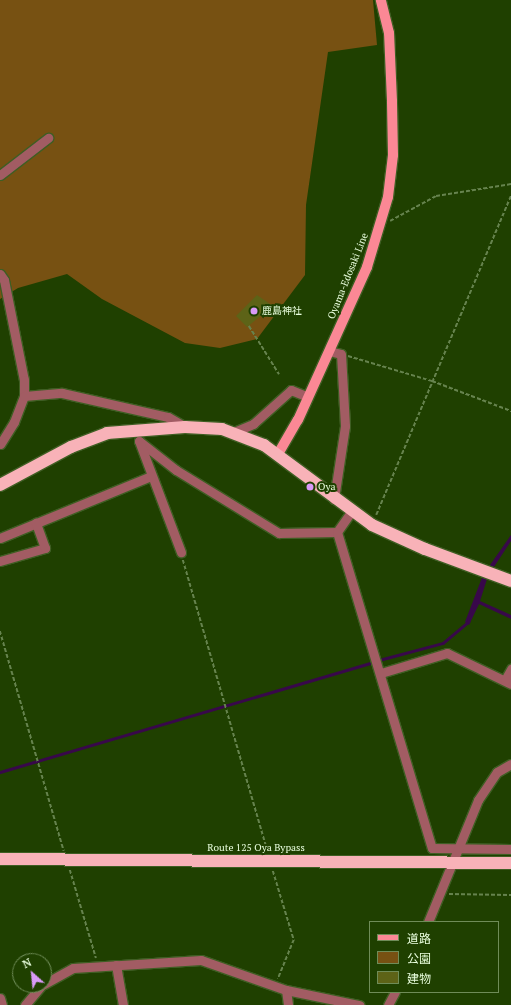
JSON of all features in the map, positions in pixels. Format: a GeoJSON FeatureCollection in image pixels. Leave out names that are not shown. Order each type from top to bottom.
{"type":"FeatureCollection","features":[{"type":"Feature","properties":{"kind":"highway"},"geometry":{"type":"LineString","coordinates":[[0,485],[90,438],[137,435],[185,427],[234,432],[278,454],[351,512],[372,524],[505,580]]}},
{"type":"Feature","properties":{"kind":"highway","name":"Route 125 Oya Bypass"},"geometry":{"type":"LineString","coordinates":[[0,859],[511,863]]}},
{"type":"Feature","properties":{"kind":"main road","name":"Oyama-Edosaki Line"},"geometry":{"type":"LineString","coordinates":[[278,454],[308,397],[329,351],[381,225],[392,173],[393,138],[389,34],[381,0]]}},
{"type":"Feature","properties":{"kind":"street"},"geometry":{"type":"LineString","coordinates":[[0,175],[48,138]]}},
{"type":"Feature","properties":{"kind":"street"},"geometry":{"type":"LineString","coordinates":[[0,273],[24,375],[24,396],[14,422],[0,444]]}},
{"type":"Feature","properties":{"kind":"street"},"geometry":{"type":"LineString","coordinates":[[329,351],[341,354],[345,426],[334,499]]}},
{"type":"Feature","properties":{"kind":"street"},"geometry":{"type":"LineString","coordinates":[[234,432],[264,415],[291,390],[308,397]]}},
{"type":"Feature","properties":{"kind":"street"},"geometry":{"type":"LineString","coordinates":[[24,396],[62,392],[168,417],[185,427]]}},
{"type":"Feature","properties":{"kind":"street"},"geometry":{"type":"LineString","coordinates":[[137,435],[151,476],[181,552]]}},
{"type":"Feature","properties":{"kind":"street"},"geometry":{"type":"LineString","coordinates":[[137,435],[176,470],[279,533],[337,532]]}},
{"type":"Feature","properties":{"kind":"street"},"geometry":{"type":"LineString","coordinates":[[0,538],[151,476]]}},
{"type":"Feature","properties":{"kind":"street"},"geometry":{"type":"LineString","coordinates":[[337,532],[351,512]]}},
{"type":"Feature","properties":{"kind":"street"},"geometry":{"type":"LineString","coordinates":[[0,561],[45,548],[36,523]]}},
{"type":"Feature","properties":{"kind":"street"},"geometry":{"type":"LineString","coordinates":[[337,532],[375,653],[432,848],[511,849]]}},
{"type":"Feature","properties":{"kind":"street"},"geometry":{"type":"LineString","coordinates":[[380,671],[447,653],[508,682],[511,668]]}},
{"type":"Feature","properties":{"kind":"street"},"geometry":{"type":"LineString","coordinates":[[428,921],[444,888],[489,780],[511,764]]}},
{"type":"Feature","properties":{"kind":"street"},"geometry":{"type":"LineString","coordinates":[[52,979],[73,968],[201,960],[286,990],[358,1005]]}},
{"type":"Feature","properties":{"kind":"street"},"geometry":{"type":"LineString","coordinates":[[116,965],[123,1005]]}},
{"type":"Feature","properties":{"kind":"street"},"geometry":{"type":"LineString","coordinates":[[286,990],[288,1005]]}},
{"type":"Feature","properties":{"kind":"street"},"geometry":{"type":"LineString","coordinates":[[25,1005],[35,993]]}},
{"type":"Feature","properties":{"kind":"street"},"geometry":{"type":"LineString","coordinates":[[388,1005],[394,993]]}},
{"type":"Feature","properties":{"kind":"street"},"geometry":{"type":"LineString","coordinates":[[0,998],[2,1005]]}},
{"type":"Feature","properties":{"kind":"path"},"geometry":{"type":"LineString","coordinates":[[381,225],[436,196],[511,184]]}},
{"type":"Feature","properties":{"kind":"path"},"geometry":{"type":"LineString","coordinates":[[372,524],[511,195]]}},
{"type":"Feature","properties":{"kind":"path"},"geometry":{"type":"LineString","coordinates":[[249,326],[280,374]]}},
{"type":"Feature","properties":{"kind":"path"},"geometry":{"type":"LineString","coordinates":[[341,354],[432,382],[511,411]]}},
{"type":"Feature","properties":{"kind":"path"},"geometry":{"type":"LineString","coordinates":[[181,552],[227,716]]}},
{"type":"Feature","properties":{"kind":"path"},"geometry":{"type":"LineString","coordinates":[[0,631],[39,769]]}},
{"type":"Feature","properties":{"kind":"path"},"geometry":{"type":"LineString","coordinates":[[444,888],[447,894],[511,894]]}},
{"type":"Feature","properties":{"kind":"green space"},"geometry":{"type":"Polygon","coordinates":[[[0,0],[373,0],[377,45],[328,52],[306,205],[305,275],[257,339],[220,348],[185,343],[102,299],[67,274],[18,288],[0,299],[0,0]]]}},
{"type":"Feature","properties":{"kind":"shaded area"},"geometry":{"type":"Polygon","coordinates":[[[511,535],[511,541],[488,576],[480,601],[511,615],[511,619],[479,604],[469,625],[465,622],[483,575],[511,535]]]}},
{"type":"Feature","properties":{"kind":"building","name":"鹿島神社"},"geometry":{"type":"Polygon","coordinates":[[[257,295],[273,306],[247,327],[236,316],[257,295]]]}},
{"type":"Feature","properties":{"kind":"waterway"},"geometry":{"type":"LineString","coordinates":[[379,660],[443,643],[468,622]]}},
{"type":"Feature","properties":{"kind":"waterway"},"geometry":{"type":"LineString","coordinates":[[0,772],[374,662]]}},
{"type":"Feature","properties":{"kind":"place","name":"鹿島神社"},"geometry":{"type":"Point","coordinates":[254,311]}},
{"type":"Feature","properties":{"kind":"place","name":"Oya"},"geometry":{"type":"Point","coordinates":[310,487]}}]}
